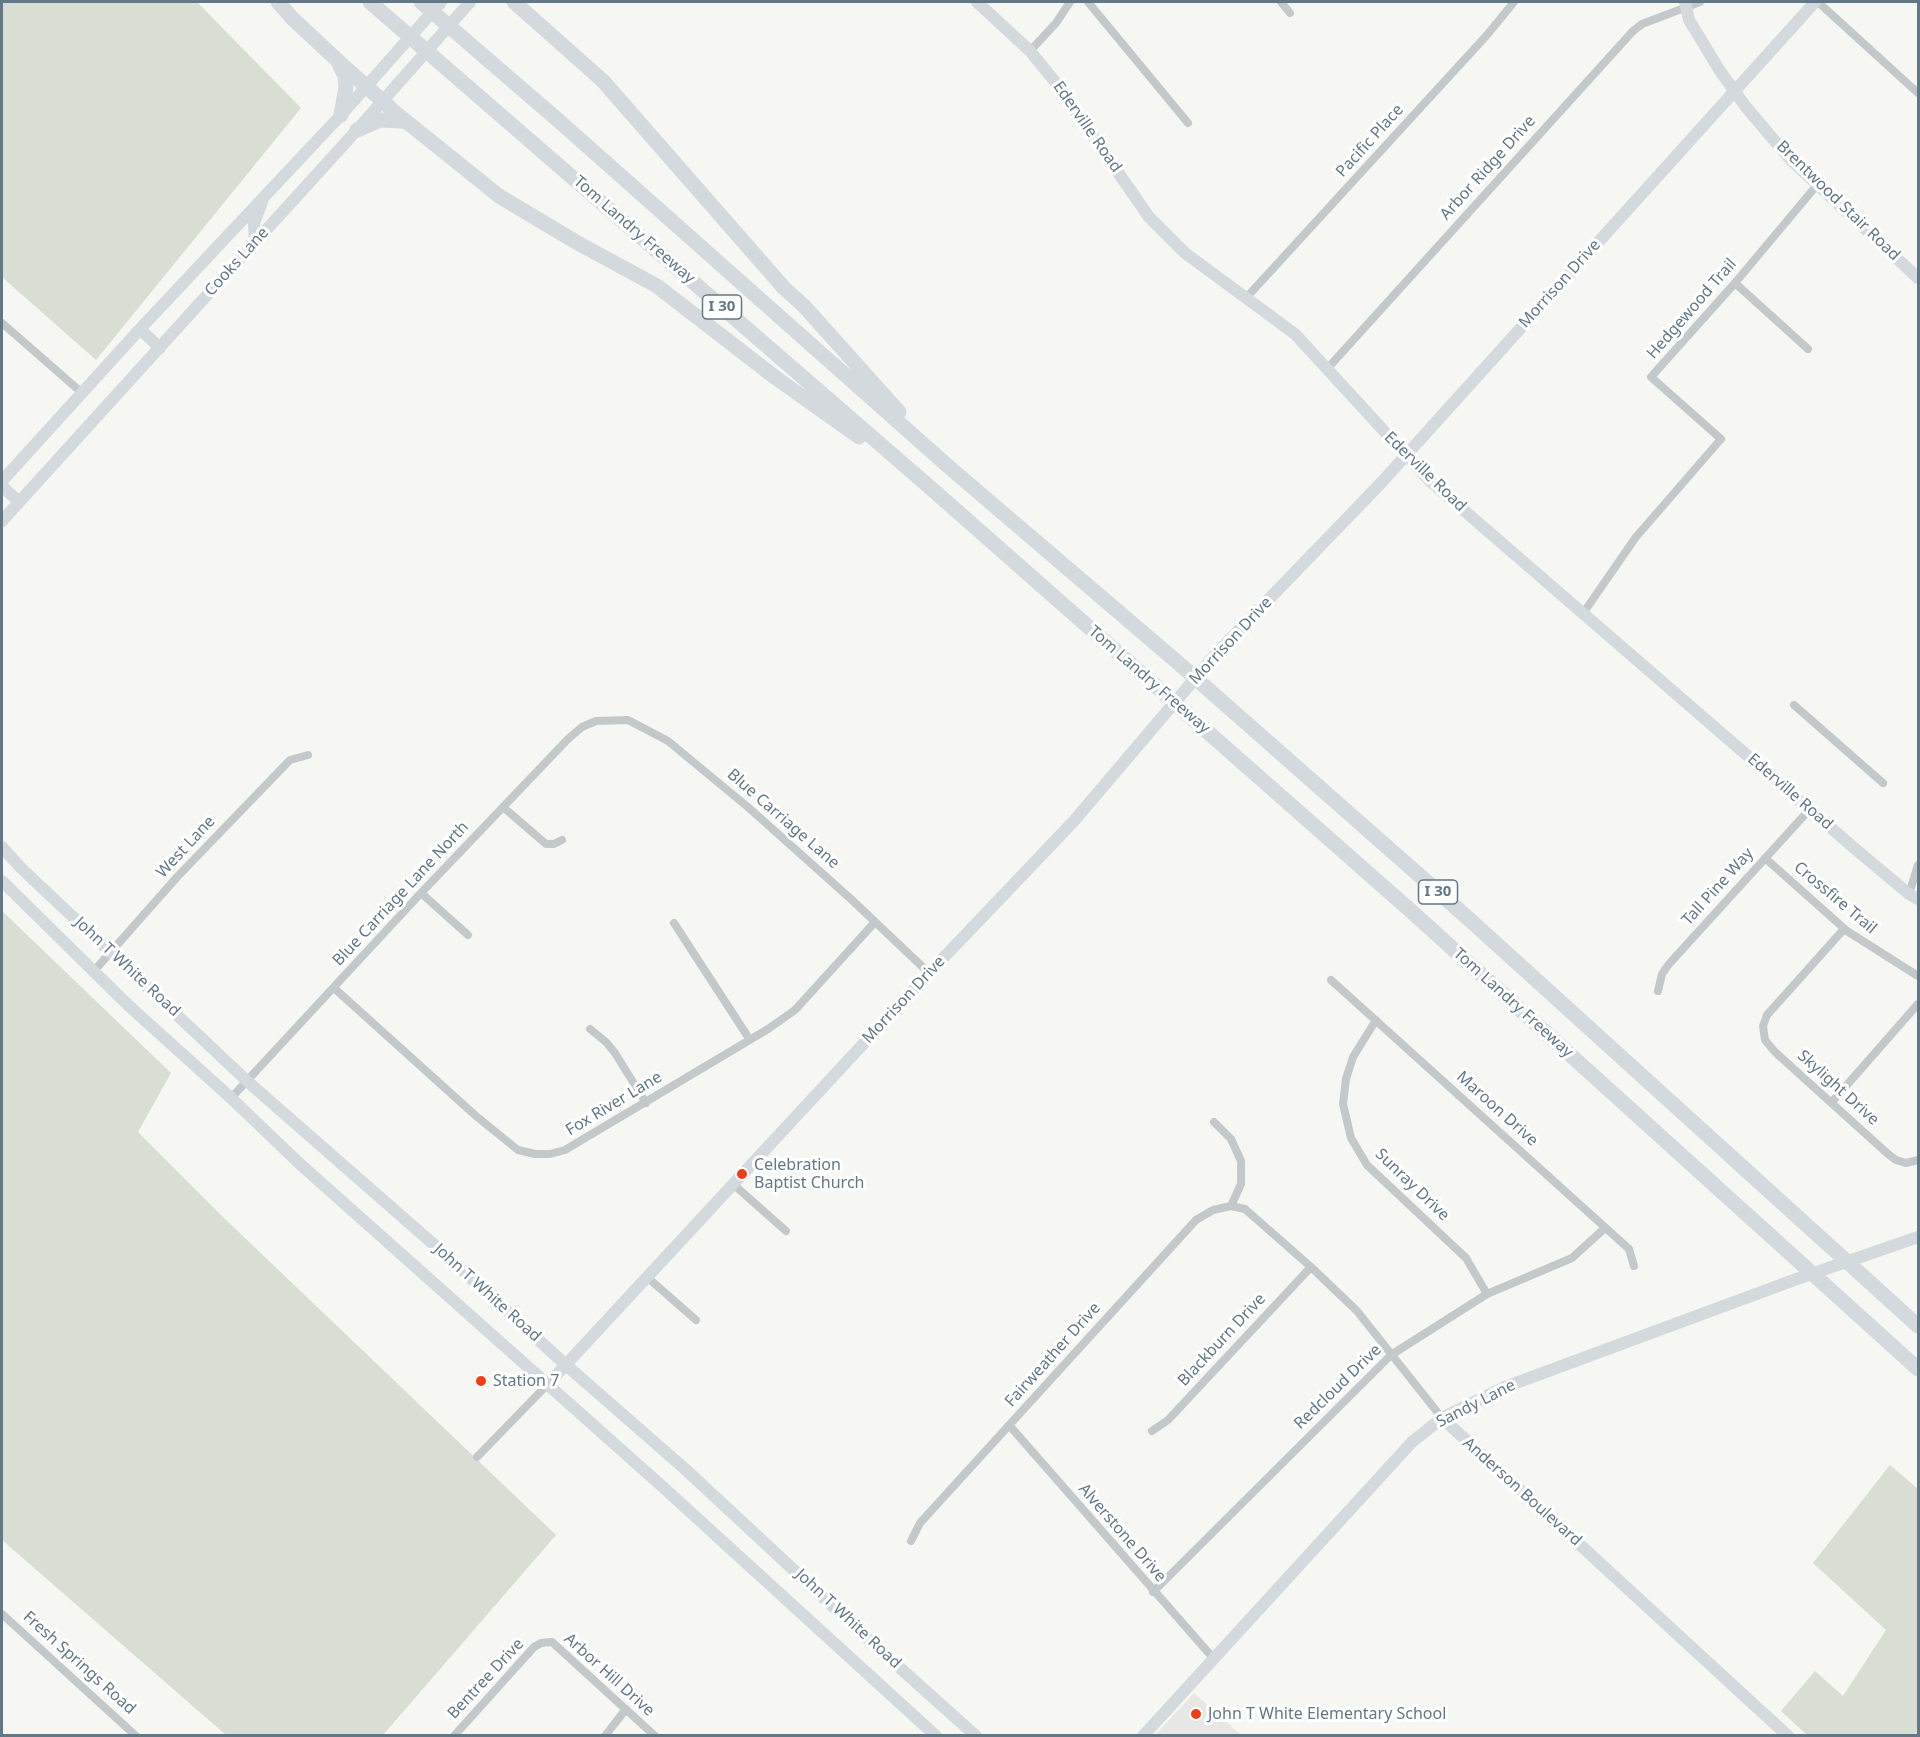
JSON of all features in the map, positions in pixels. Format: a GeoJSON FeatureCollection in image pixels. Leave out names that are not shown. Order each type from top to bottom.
{"type":"FeatureCollection","features":[{"type":"Feature","properties":{"kind":"highway"},"geometry":{"type":"LineString","coordinates":[[279,2],[293,19],[382,101],[499,196],[576,243],[657,286],[776,378],[933,490]]}},
{"type":"Feature","properties":{"kind":"highway","name":"Tom Landry Freeway"},"geometry":{"type":"LineString","coordinates":[[370,2],[933,490],[1411,911],[1918,1369]]}},
{"type":"Feature","properties":{"kind":"highway","name":"Tom Landry Freeway"},"geometry":{"type":"LineString","coordinates":[[421,2],[585,144],[949,467],[1192,675],[1461,912],[1918,1326]]}},
{"type":"Feature","properties":{"kind":"highway"},"geometry":{"type":"LineString","coordinates":[[519,4],[603,81],[784,288],[804,306],[949,467]]}},
{"type":"Feature","properties":{"kind":"highway"},"geometry":{"type":"LineString","coordinates":[[338,61],[345,76],[346,87],[341,115]]}},
{"type":"Feature","properties":{"kind":"highway"},"geometry":{"type":"LineString","coordinates":[[357,130],[380,120],[402,120],[410,124]]}},
{"type":"Feature","properties":{"kind":"street","name":"Cooks Lane"},"geometry":{"type":"LineString","coordinates":[[2,481],[81,392],[341,115],[441,2]]}},
{"type":"Feature","properties":{"kind":"street","name":"Cooks Lane"},"geometry":{"type":"LineString","coordinates":[[2,521],[357,130],[469,2]]}},
{"type":"Feature","properties":{"kind":"street","name":"Ederville Road"},"geometry":{"type":"LineString","coordinates":[[977,2],[1030,51],[1056,82],[1149,217],[1185,253],[1294,334],[1430,481],[1914,897]]}},
{"type":"Feature","properties":{"kind":"street"},"geometry":{"type":"LineString","coordinates":[[1030,51],[1056,23],[1070,2]]}},
{"type":"Feature","properties":{"kind":"street"},"geometry":{"type":"LineString","coordinates":[[1088,2],[1188,123]]}},
{"type":"Feature","properties":{"kind":"street"},"geometry":{"type":"LineString","coordinates":[[1281,2],[1290,13]]}},
{"type":"Feature","properties":{"kind":"street","name":"Pacific Place"},"geometry":{"type":"LineString","coordinates":[[1246,298],[1479,44],[1514,2]]}},
{"type":"Feature","properties":{"kind":"street","name":"Arbor Ridge Drive"},"geometry":{"type":"LineString","coordinates":[[1327,369],[1633,31],[1642,24],[1686,4],[1700,2]]}},
{"type":"Feature","properties":{"kind":"street"},"geometry":{"type":"LineString","coordinates":[[1817,2],[1918,93]]}},
{"type":"Feature","properties":{"kind":"street","name":"Morrison Drive"},"geometry":{"type":"LineString","coordinates":[[547,1385],[929,973],[1073,822],[1215,655],[1373,491],[1817,2]]}},
{"type":"Feature","properties":{"kind":"street","name":"Brentwood Stair Road"},"geometry":{"type":"LineString","coordinates":[[1686,4],[1689,20],[1734,92],[1790,159],[1918,278]]}},
{"type":"Feature","properties":{"kind":"street","name":"Hedgewood Trail"},"geometry":{"type":"LineString","coordinates":[[1584,612],[1636,537],[1720,439],[1651,377],[1735,283],[1817,185]]}},
{"type":"Feature","properties":{"kind":"street"},"geometry":{"type":"LineString","coordinates":[[255,242],[254,223],[265,195]]}},
{"type":"Feature","properties":{"kind":"street"},"geometry":{"type":"LineString","coordinates":[[1735,283],[1808,349]]}},
{"type":"Feature","properties":{"kind":"street"},"geometry":{"type":"LineString","coordinates":[[2,323],[81,392]]}},
{"type":"Feature","properties":{"kind":"street"},"geometry":{"type":"LineString","coordinates":[[140,329],[160,348]]}},
{"type":"Feature","properties":{"kind":"street"},"geometry":{"type":"LineString","coordinates":[[2,486],[19,502]]}},
{"type":"Feature","properties":{"kind":"street"},"geometry":{"type":"LineString","coordinates":[[1794,705],[1883,783]]}},
{"type":"Feature","properties":{"kind":"street","name":"Blue Carriage Lane North"},"geometry":{"type":"LineString","coordinates":[[231,1098],[568,739],[582,727],[600,720]]}},
{"type":"Feature","properties":{"kind":"street","name":"Blue Carriage Lane"},"geometry":{"type":"LineString","coordinates":[[600,720],[628,720],[668,741],[749,808],[929,973]]}},
{"type":"Feature","properties":{"kind":"street","name":"West Lane"},"geometry":{"type":"LineString","coordinates":[[93,971],[178,876],[290,760],[308,755]]}},
{"type":"Feature","properties":{"kind":"street"},"geometry":{"type":"LineString","coordinates":[[503,807],[546,844],[554,844],[562,840]]}},
{"type":"Feature","properties":{"kind":"street","name":"Tall Pine Way"},"geometry":{"type":"LineString","coordinates":[[1658,991],[1662,974],[1669,964],[1810,809]]}},
{"type":"Feature","properties":{"kind":"street","name":"John T White Road"},"geometry":{"type":"LineString","coordinates":[[2,847],[21,868],[247,1081],[685,1468],[976,1736]]}},
{"type":"Feature","properties":{"kind":"street","name":"Crossfire Trail"},"geometry":{"type":"LineString","coordinates":[[1765,858],[1844,929],[1918,976]]}},
{"type":"Feature","properties":{"kind":"street"},"geometry":{"type":"LineString","coordinates":[[1914,897],[1918,865]]}},
{"type":"Feature","properties":{"kind":"street","name":"John T White Road"},"geometry":{"type":"LineString","coordinates":[[2,881],[93,971],[300,1164],[673,1495],[936,1736]]}},
{"type":"Feature","properties":{"kind":"street"},"geometry":{"type":"LineString","coordinates":[[421,893],[468,935]]}},
{"type":"Feature","properties":{"kind":"street","name":"Fox River Lane"},"geometry":{"type":"LineString","coordinates":[[334,988],[476,1116],[518,1149],[535,1154],[550,1154],[565,1150],[646,1103],[795,1010],[875,922]]}},
{"type":"Feature","properties":{"kind":"street"},"geometry":{"type":"LineString","coordinates":[[674,923],[750,1040]]}},
{"type":"Feature","properties":{"kind":"street","name":"Skylight Drive"},"geometry":{"type":"LineString","coordinates":[[1844,929],[1767,1015],[1762,1026],[1765,1040],[1775,1052],[1888,1154],[1906,1163],[1918,1160]]}},
{"type":"Feature","properties":{"kind":"street","name":"Maroon Drive"},"geometry":{"type":"LineString","coordinates":[[1331,980],[1629,1249],[1634,1266]]}},
{"type":"Feature","properties":{"kind":"street"},"geometry":{"type":"LineString","coordinates":[[1832,1102],[1918,1004]]}},
{"type":"Feature","properties":{"kind":"street","name":"Sunray Drive"},"geometry":{"type":"LineString","coordinates":[[1376,1020],[1353,1057],[1346,1079],[1343,1104],[1351,1138],[1367,1165],[1466,1258],[1487,1294]]}},
{"type":"Feature","properties":{"kind":"street"},"geometry":{"type":"LineString","coordinates":[[590,1029],[615,1053],[646,1103]]}},
{"type":"Feature","properties":{"kind":"street"},"geometry":{"type":"LineString","coordinates":[[1214,1122],[1231,1139],[1241,1161],[1240,1185],[1231,1206]]}},
{"type":"Feature","properties":{"kind":"street"},"geometry":{"type":"LineString","coordinates":[[733,1184],[786,1231]]}},
{"type":"Feature","properties":{"kind":"street","name":"Anderson Boulevard"},"geometry":{"type":"LineString","coordinates":[[1231,1206],[1245,1209],[1311,1267],[1357,1311],[1442,1418],[1788,1736]]}},
{"type":"Feature","properties":{"kind":"street","name":"Fairweather Drive"},"geometry":{"type":"LineString","coordinates":[[911,1541],[920,1523],[1196,1221],[1213,1210],[1231,1206]]}},
{"type":"Feature","properties":{"kind":"street","name":"Redcloud Drive"},"geometry":{"type":"LineString","coordinates":[[1153,1592],[1391,1355],[1487,1294],[1572,1258],[1605,1228]]}},
{"type":"Feature","properties":{"kind":"street","name":"Sandy Lane"},"geometry":{"type":"LineString","coordinates":[[1143,1736],[1412,1442],[1442,1418],[1505,1387],[1794,1280],[1918,1237]]}},
{"type":"Feature","properties":{"kind":"street","name":"Blackburn Drive"},"geometry":{"type":"LineString","coordinates":[[1152,1431],[1168,1420],[1311,1267]]}},
{"type":"Feature","properties":{"kind":"street"},"geometry":{"type":"LineString","coordinates":[[647,1277],[696,1320]]}},
{"type":"Feature","properties":{"kind":"street"},"geometry":{"type":"LineString","coordinates":[[477,1457],[547,1385]]}},
{"type":"Feature","properties":{"kind":"street","name":"Alverstone Drive"},"geometry":{"type":"LineString","coordinates":[[1009,1425],[1214,1659]]}},
{"type":"Feature","properties":{"kind":"street","name":"Fresh Springs Road"},"geometry":{"type":"LineString","coordinates":[[2,1614],[136,1736]]}},
{"type":"Feature","properties":{"kind":"street","name":"Arbor Hill Drive"},"geometry":{"type":"LineString","coordinates":[[541,1642],[552,1642],[655,1736]]}},
{"type":"Feature","properties":{"kind":"street","name":"Bentree Drive"},"geometry":{"type":"LineString","coordinates":[[454,1736],[541,1642]]}},
{"type":"Feature","properties":{"kind":"street"},"geometry":{"type":"LineString","coordinates":[[605,1736],[626,1709]]}},
{"type":"Feature","properties":{"kind":"shaded area"},"geometry":{"type":"Polygon","coordinates":[[[2,2],[197,2],[301,108],[96,360],[2,277],[2,2]]]}},
{"type":"Feature","properties":{"kind":"shaded area"},"geometry":{"type":"Polygon","coordinates":[[[2,911],[171,1073],[138,1132],[224,1218],[556,1535],[383,1735],[226,1735],[2,1540],[2,911]]]}},
{"type":"Feature","properties":{"kind":"shaded area"},"geometry":{"type":"Polygon","coordinates":[[[1890,1465],[1918,1489],[1918,1735],[1807,1735],[1781,1711],[1815,1671],[1843,1696],[1886,1630],[1813,1563],[1890,1465]]]}},
{"type":"Feature","properties":{"kind":"shaded area","name":"John T White Elementary School"},"geometry":{"type":"Polygon","coordinates":[[[1194,1693],[1241,1735],[1155,1735],[1194,1693]]]}},
{"type":"Feature","properties":{"kind":"place","name":"Celebration Baptist Church"},"geometry":{"type":"Point","coordinates":[742,1174]}},
{"type":"Feature","properties":{"kind":"place","name":"Station 7"},"geometry":{"type":"Point","coordinates":[481,1381]}},
{"type":"Feature","properties":{"kind":"place","name":"John T White Elementary School"},"geometry":{"type":"Point","coordinates":[1196,1714]}}]}
